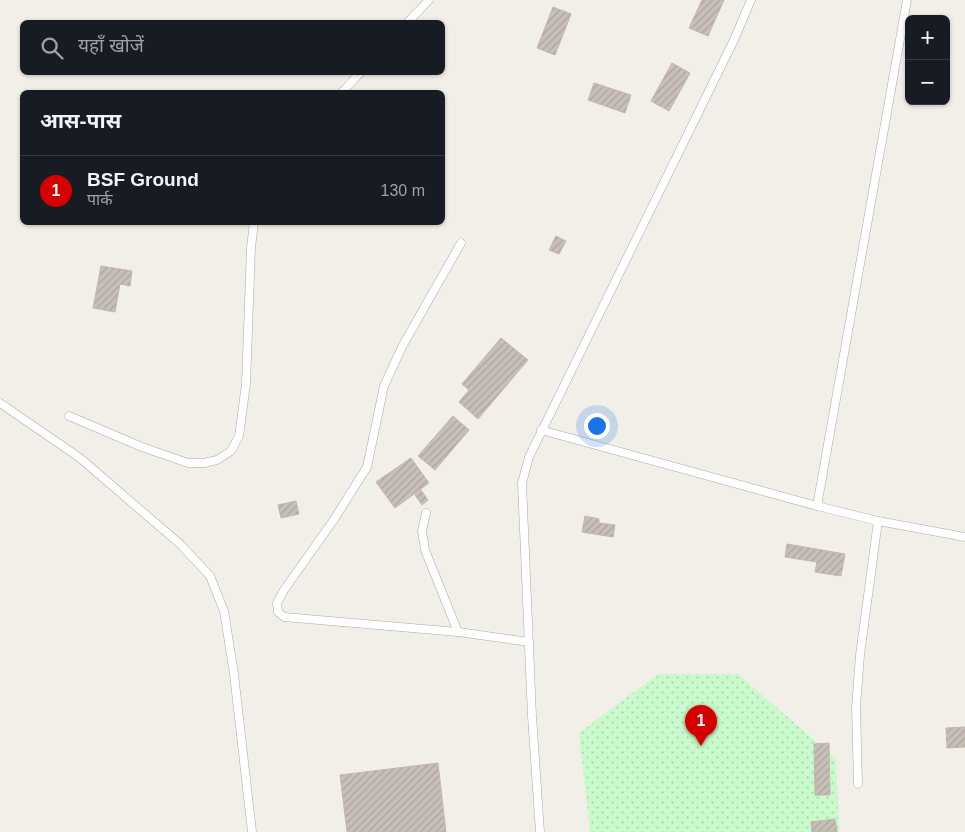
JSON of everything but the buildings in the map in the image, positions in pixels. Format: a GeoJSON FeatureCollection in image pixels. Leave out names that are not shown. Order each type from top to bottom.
{"type":"FeatureCollection","features":[{"type":"Feature","properties":{"kind":"lane"},"geometry":{"type":"LineString","coordinates":[[410,20],[429,0]]}},
{"type":"Feature","properties":{"kind":"lane"},"geometry":{"type":"LineString","coordinates":[[540,832],[528,642],[522,483],[528,457],[734,40],[750,0]]}},
{"type":"Feature","properties":{"kind":"lane"},"geometry":{"type":"LineString","coordinates":[[817,506],[907,0]]}},
{"type":"Feature","properties":{"kind":"lane"},"geometry":{"type":"LineString","coordinates":[[344,90],[358,75]]}},
{"type":"Feature","properties":{"kind":"lane"},"geometry":{"type":"LineString","coordinates":[[69,416],[142,447],[188,463],[204,463],[217,460],[231,452],[239,436],[246,384],[251,248],[254,225]]}},
{"type":"Feature","properties":{"kind":"lane"},"geometry":{"type":"LineString","coordinates":[[461,243],[403,345],[384,386],[367,466],[333,521],[284,590],[277,603],[278,612],[284,617],[458,632],[528,642]]}},
{"type":"Feature","properties":{"kind":"lane"},"geometry":{"type":"LineString","coordinates":[[0,402],[80,458],[180,544],[210,576],[224,611],[234,674],[252,832]]}},
{"type":"Feature","properties":{"kind":"lane"},"geometry":{"type":"LineString","coordinates":[[541,430],[817,506],[878,521],[965,537]]}},
{"type":"Feature","properties":{"kind":"lane"},"geometry":{"type":"LineString","coordinates":[[426,513],[422,532],[425,550],[458,632]]}},
{"type":"Feature","properties":{"kind":"lane"},"geometry":{"type":"LineString","coordinates":[[858,784],[857,698],[860,655],[878,521]]}},
{"type":"Feature","properties":{"kind":"green space"},"geometry":{"type":"Polygon","coordinates":[[[658,674],[738,674],[836,759],[839,832],[590,832],[579,733],[658,674]]]}},
{"type":"Feature","properties":{"kind":"place","name":"BSF Ground"},"geometry":{"type":"Point","coordinates":[701,746]}}]}
